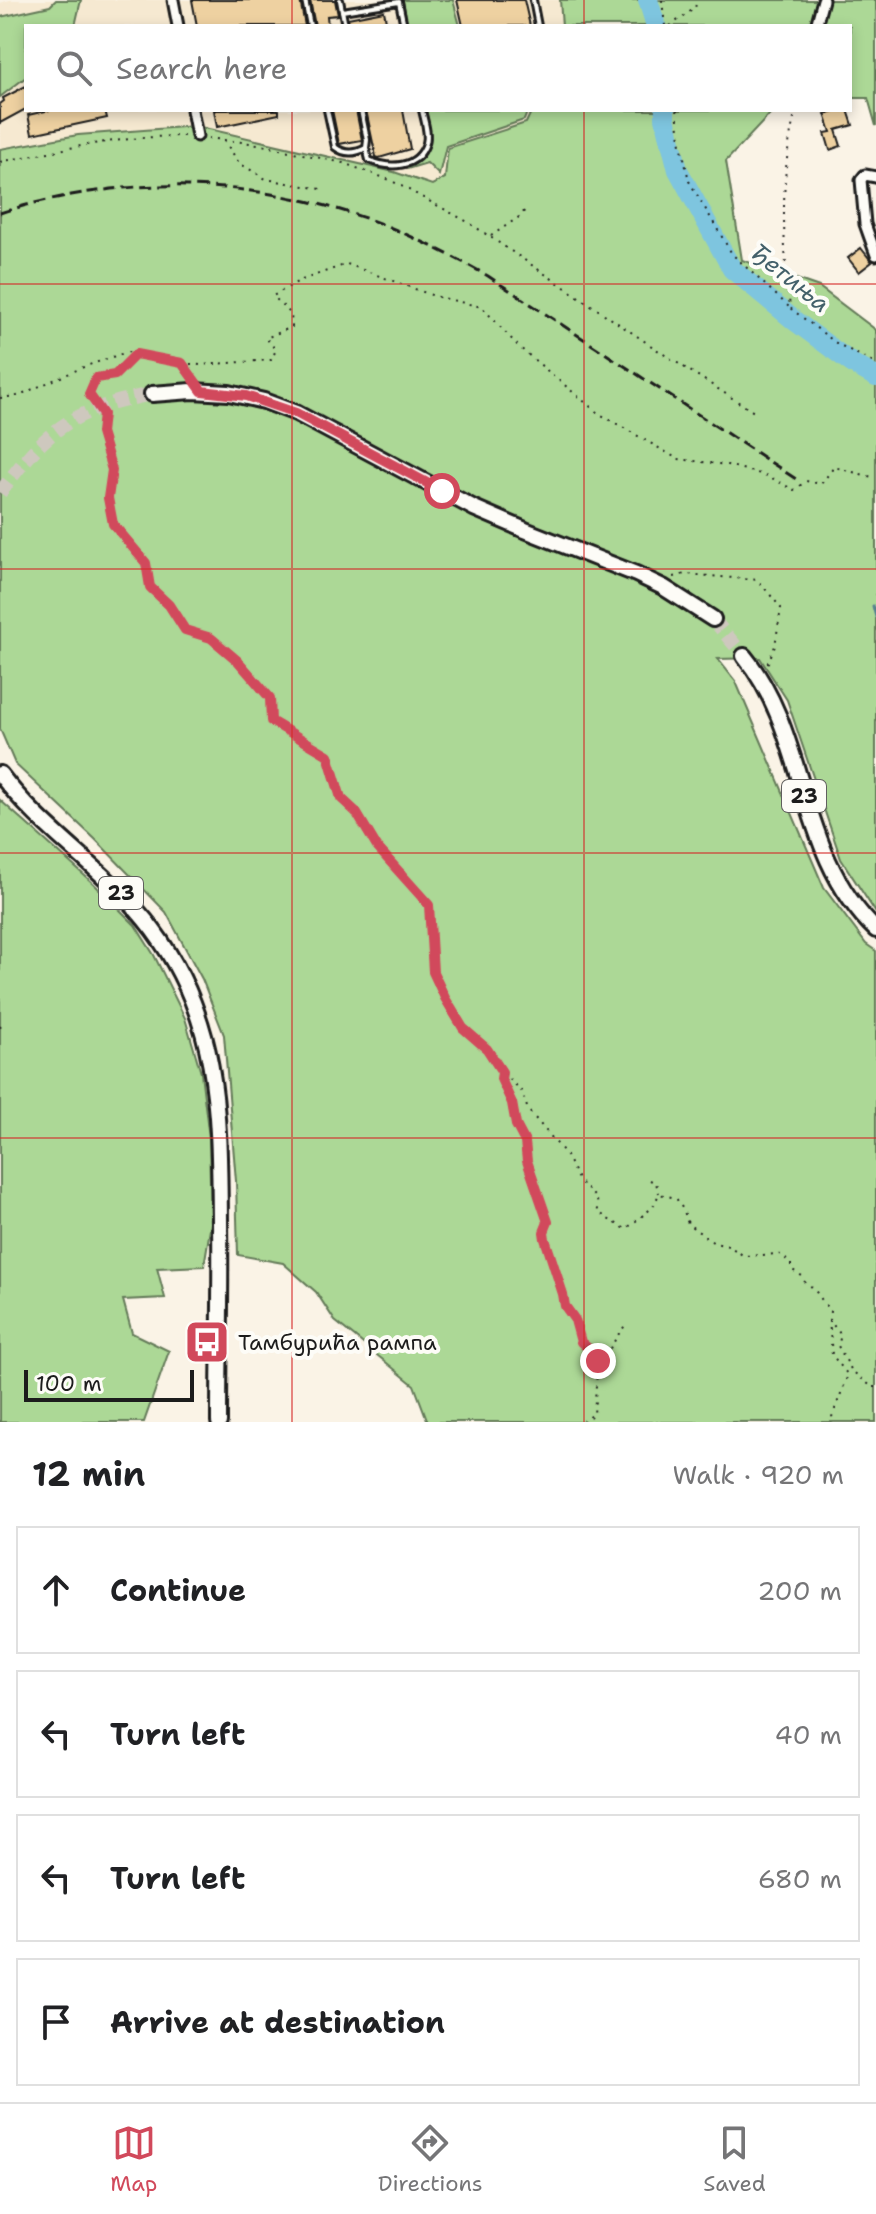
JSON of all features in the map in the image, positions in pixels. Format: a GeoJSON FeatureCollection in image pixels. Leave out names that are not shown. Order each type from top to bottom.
{"type":"FeatureCollection","features":[{"type":"Feature","properties":{"kind":"main road"},"geometry":{"type":"LineString","coordinates":[[152,394],[202,391],[246,396],[296,413],[474,508],[654,582],[713,619]]}},
{"type":"Feature","properties":{"kind":"main road","name":"23"},"geometry":{"type":"LineString","coordinates":[[744,656],[761,679],[781,722],[821,846],[849,897],[876,930]]}},
{"type":"Feature","properties":{"kind":"main road","name":"23"},"geometry":{"type":"LineString","coordinates":[[0,774],[27,806],[120,892],[146,921],[176,965],[199,1018],[218,1108],[219,1422]]}},
{"type":"Feature","properties":{"kind":"street"},"geometry":{"type":"LineString","coordinates":[[173,0],[178,24]]}},
{"type":"Feature","properties":{"kind":"street"},"geometry":{"type":"LineString","coordinates":[[817,24],[823,0]]}},
{"type":"Feature","properties":{"kind":"street"},"geometry":{"type":"LineString","coordinates":[[192,112],[197,136]]}},
{"type":"Feature","properties":{"kind":"street"},"geometry":{"type":"LineString","coordinates":[[876,177],[865,175],[861,180],[865,224],[876,255]]}},
{"type":"Feature","properties":{"kind":"lane"},"geometry":{"type":"LineString","coordinates":[[305,0],[310,24]]}},
{"type":"Feature","properties":{"kind":"lane"},"geometry":{"type":"LineString","coordinates":[[340,0],[345,24]]}},
{"type":"Feature","properties":{"kind":"lane"},"geometry":{"type":"LineString","coordinates":[[533,0],[538,24]]}},
{"type":"Feature","properties":{"kind":"lane"},"geometry":{"type":"LineString","coordinates":[[342,11],[399,1],[404,24]]}},
{"type":"Feature","properties":{"kind":"lane"},"geometry":{"type":"LineString","coordinates":[[327,112],[335,147],[341,152],[358,153],[366,148]]}},
{"type":"Feature","properties":{"kind":"lane"},"geometry":{"type":"LineString","coordinates":[[361,112],[369,160],[382,166],[411,162],[421,152],[427,133],[422,112]]}},
{"type":"Feature","properties":{"kind":"path"},"geometry":{"type":"LineString","coordinates":[[662,0],[667,24]]}},
{"type":"Feature","properties":{"kind":"path"},"geometry":{"type":"LineString","coordinates":[[670,24],[695,8],[697,0]]}},
{"type":"Feature","properties":{"kind":"path"},"geometry":{"type":"LineString","coordinates":[[677,112],[689,181],[732,254],[790,308],[836,343],[876,364]]}},
{"type":"Feature","properties":{"kind":"path"},"geometry":{"type":"LineString","coordinates":[[790,308],[784,251],[784,180],[787,144],[795,112]]}},
{"type":"Feature","properties":{"kind":"path"},"geometry":{"type":"LineString","coordinates":[[0,162],[145,136],[197,136],[258,144],[343,163],[390,180],[468,222],[757,414]]}},
{"type":"Feature","properties":{"kind":"path"},"geometry":{"type":"LineString","coordinates":[[223,139],[239,163],[266,179],[321,189]]}},
{"type":"Feature","properties":{"kind":"path"},"geometry":{"type":"LineString","coordinates":[[490,236],[524,211]]}},
{"type":"Feature","properties":{"kind":"path"},"geometry":{"type":"LineString","coordinates":[[0,398],[17,396],[127,352],[200,365],[271,360],[276,350],[266,338],[292,327],[291,314],[273,296],[299,281],[347,264],[434,296],[482,307],[519,347],[598,413],[678,459],[727,465],[768,476],[794,490],[806,481],[821,484],[834,467],[876,478]]}},
{"type":"Feature","properties":{"kind":"path"},"geometry":{"type":"LineString","coordinates":[[136,354],[115,375],[96,378],[89,394],[103,414],[101,433],[112,470],[108,498],[113,524],[146,563],[150,587],[169,605],[185,630],[211,638],[238,661],[270,698],[271,721],[328,755],[341,798],[356,812],[377,847],[429,905],[433,972],[445,998],[463,1028],[487,1049],[502,1072],[521,1090],[528,1110],[564,1152],[579,1181],[597,1199],[598,1211],[626,1229],[653,1207],[659,1194],[656,1183],[650,1180]]}},
{"type":"Feature","properties":{"kind":"path"},"geometry":{"type":"LineString","coordinates":[[182,363],[202,391]]}},
{"type":"Feature","properties":{"kind":"path"},"geometry":{"type":"LineString","coordinates":[[654,582],[685,574],[758,580],[781,608],[775,646],[761,679]]}},
{"type":"Feature","properties":{"kind":"path"},"geometry":{"type":"LineString","coordinates":[[502,1072],[501,1079],[525,1142],[527,1161],[548,1222],[545,1239],[565,1306],[575,1320],[581,1342],[598,1357],[594,1414],[582,1422]]}},
{"type":"Feature","properties":{"kind":"path"},"geometry":{"type":"LineString","coordinates":[[659,1194],[676,1198],[688,1224],[714,1243],[729,1246],[744,1256],[779,1254],[791,1263]]}},
{"type":"Feature","properties":{"kind":"path"},"geometry":{"type":"LineString","coordinates":[[791,1263],[797,1260]]}},
{"type":"Feature","properties":{"kind":"path"},"geometry":{"type":"LineString","coordinates":[[791,1263],[791,1269],[815,1289],[830,1311],[832,1355],[848,1375],[832,1422]]}},
{"type":"Feature","properties":{"kind":"path"},"geometry":{"type":"LineString","coordinates":[[829,1320],[841,1335],[838,1346],[852,1371],[876,1387]]}},
{"type":"Feature","properties":{"kind":"path"},"geometry":{"type":"LineString","coordinates":[[598,1361],[608,1354],[612,1342],[627,1324]]}},
{"type":"Feature","properties":{"kind":"shaded area"},"geometry":{"type":"Polygon","coordinates":[[[10,0],[560,0],[562,24],[24,24],[24,112],[531,112],[526,123],[448,148],[445,178],[432,185],[394,172],[78,135],[0,149],[0,3],[10,0]]]}},
{"type":"Feature","properties":{"kind":"green space"},"geometry":{"type":"Polygon","coordinates":[[[56,0],[81,0],[75,24],[24,24],[24,79],[0,97],[0,17],[50,6],[56,0]]]}},
{"type":"Feature","properties":{"kind":"green space"},"geometry":{"type":"Polygon","coordinates":[[[403,0],[453,0],[459,24],[408,24],[403,0]]]}},
{"type":"Feature","properties":{"kind":"green space"},"geometry":{"type":"Polygon","coordinates":[[[560,0],[876,0],[876,126],[868,98],[852,98],[852,24],[562,24],[560,0]]]}},
{"type":"Feature","properties":{"kind":"green space"},"geometry":{"type":"Polygon","coordinates":[[[426,112],[527,112],[524,120],[446,146],[439,175],[427,163],[407,169],[427,150],[430,129],[426,112]]]}},
{"type":"Feature","properties":{"kind":"green space"},"geometry":{"type":"Polygon","coordinates":[[[531,112],[772,112],[726,161],[742,260],[819,287],[876,330],[876,913],[841,859],[787,700],[760,658],[718,659],[736,682],[824,888],[866,944],[876,951],[876,1422],[428,1422],[414,1385],[335,1321],[316,1292],[283,1263],[238,1255],[236,1181],[224,1035],[202,979],[166,912],[95,839],[15,764],[0,729],[0,149],[78,135],[196,126],[394,172],[432,185],[445,178],[448,148],[526,123],[531,112]]]}},
{"type":"Feature","properties":{"kind":"green space"},"geometry":{"type":"Polygon","coordinates":[[[0,800],[135,925],[154,955],[185,1018],[201,1073],[209,1138],[211,1223],[204,1266],[157,1268],[165,1298],[123,1300],[132,1333],[169,1351],[144,1422],[0,1422],[0,800]]]}},
{"type":"Feature","properties":{"kind":"building"},"geometry":{"type":"Polygon","coordinates":[[[192,0],[300,0],[305,24],[197,24],[192,0]]]}},
{"type":"Feature","properties":{"kind":"building"},"geometry":{"type":"Polygon","coordinates":[[[310,0],[335,0],[338,15],[327,16],[328,24],[315,24],[310,0]]]}},
{"type":"Feature","properties":{"kind":"building"},"geometry":{"type":"Polygon","coordinates":[[[457,0],[524,0],[530,24],[463,24],[457,0]]]}},
{"type":"Feature","properties":{"kind":"building"},"geometry":{"type":"Polygon","coordinates":[[[384,11],[387,24],[350,24],[348,18],[384,11]]]}},
{"type":"Feature","properties":{"kind":"building"},"geometry":{"type":"Polygon","coordinates":[[[24,87],[24,110],[0,123],[0,104],[3,98],[24,87]]]}},
{"type":"Feature","properties":{"kind":"building"},"geometry":{"type":"Polygon","coordinates":[[[41,112],[106,112],[107,118],[32,134],[28,115],[41,112]]]}},
{"type":"Feature","properties":{"kind":"building"},"geometry":{"type":"Polygon","coordinates":[[[214,112],[279,112],[279,114],[217,127],[214,112]]]}},
{"type":"Feature","properties":{"kind":"building"},"geometry":{"type":"Polygon","coordinates":[[[332,112],[356,112],[362,140],[339,144],[332,112]]]}},
{"type":"Feature","properties":{"kind":"building"},"geometry":{"type":"Polygon","coordinates":[[[366,112],[403,112],[410,149],[376,157],[366,112]]]}},
{"type":"Feature","properties":{"kind":"building"},"geometry":{"type":"Polygon","coordinates":[[[849,112],[853,125],[836,130],[841,146],[830,150],[825,133],[831,132],[825,114],[849,112]]]}},
{"type":"Feature","properties":{"kind":"building"},"geometry":{"type":"Polygon","coordinates":[[[861,248],[872,262],[859,272],[848,258],[861,248]]]}},
{"type":"Feature","properties":{"kind":"waterway","name":"Ђетиња"},"geometry":{"type":"LineString","coordinates":[[648,0],[655,24]]}},
{"type":"Feature","properties":{"kind":"waterway","name":"Ђетиња"},"geometry":{"type":"LineString","coordinates":[[665,112],[678,170],[732,269],[795,321],[876,377]]}},
{"type":"Feature","properties":{"kind":"waterway"},"geometry":{"type":"LineString","coordinates":[[873,606],[876,617]]}},
{"type":"Feature","properties":{"kind":"tunnel"},"geometry":{"type":"LineString","coordinates":[[0,493],[32,452],[64,425],[102,407],[152,394]]}},
{"type":"Feature","properties":{"kind":"tunnel"},"geometry":{"type":"LineString","coordinates":[[713,619],[744,656]]}},
{"type":"Feature","properties":{"kind":"railway"},"geometry":{"type":"LineString","coordinates":[[0,213],[48,200],[146,186],[246,190],[294,198],[342,211],[414,238],[488,276],[796,479]]}},
{"type":"Feature","properties":{"kind":"place","name":"Тамбурића рампа"},"geometry":{"type":"Point","coordinates":[207,1342]}},
{"type":"Feature","properties":{"kind":"route"},"geometry":{"type":"LineString","coordinates":[[442,491],[296,413],[246,396],[202,391],[182,363],[136,354],[115,375],[96,378],[89,394],[103,414],[101,433],[112,470],[108,498],[113,524],[146,563],[150,587],[169,605],[185,630],[211,638],[238,661],[270,698],[271,721],[328,755],[341,798],[356,812],[377,847],[429,905],[433,972],[463,1028],[487,1049],[502,1072],[501,1079],[525,1142],[527,1161],[548,1222],[545,1239],[565,1306],[575,1320],[581,1342],[598,1357],[598,1361]]}}]}
